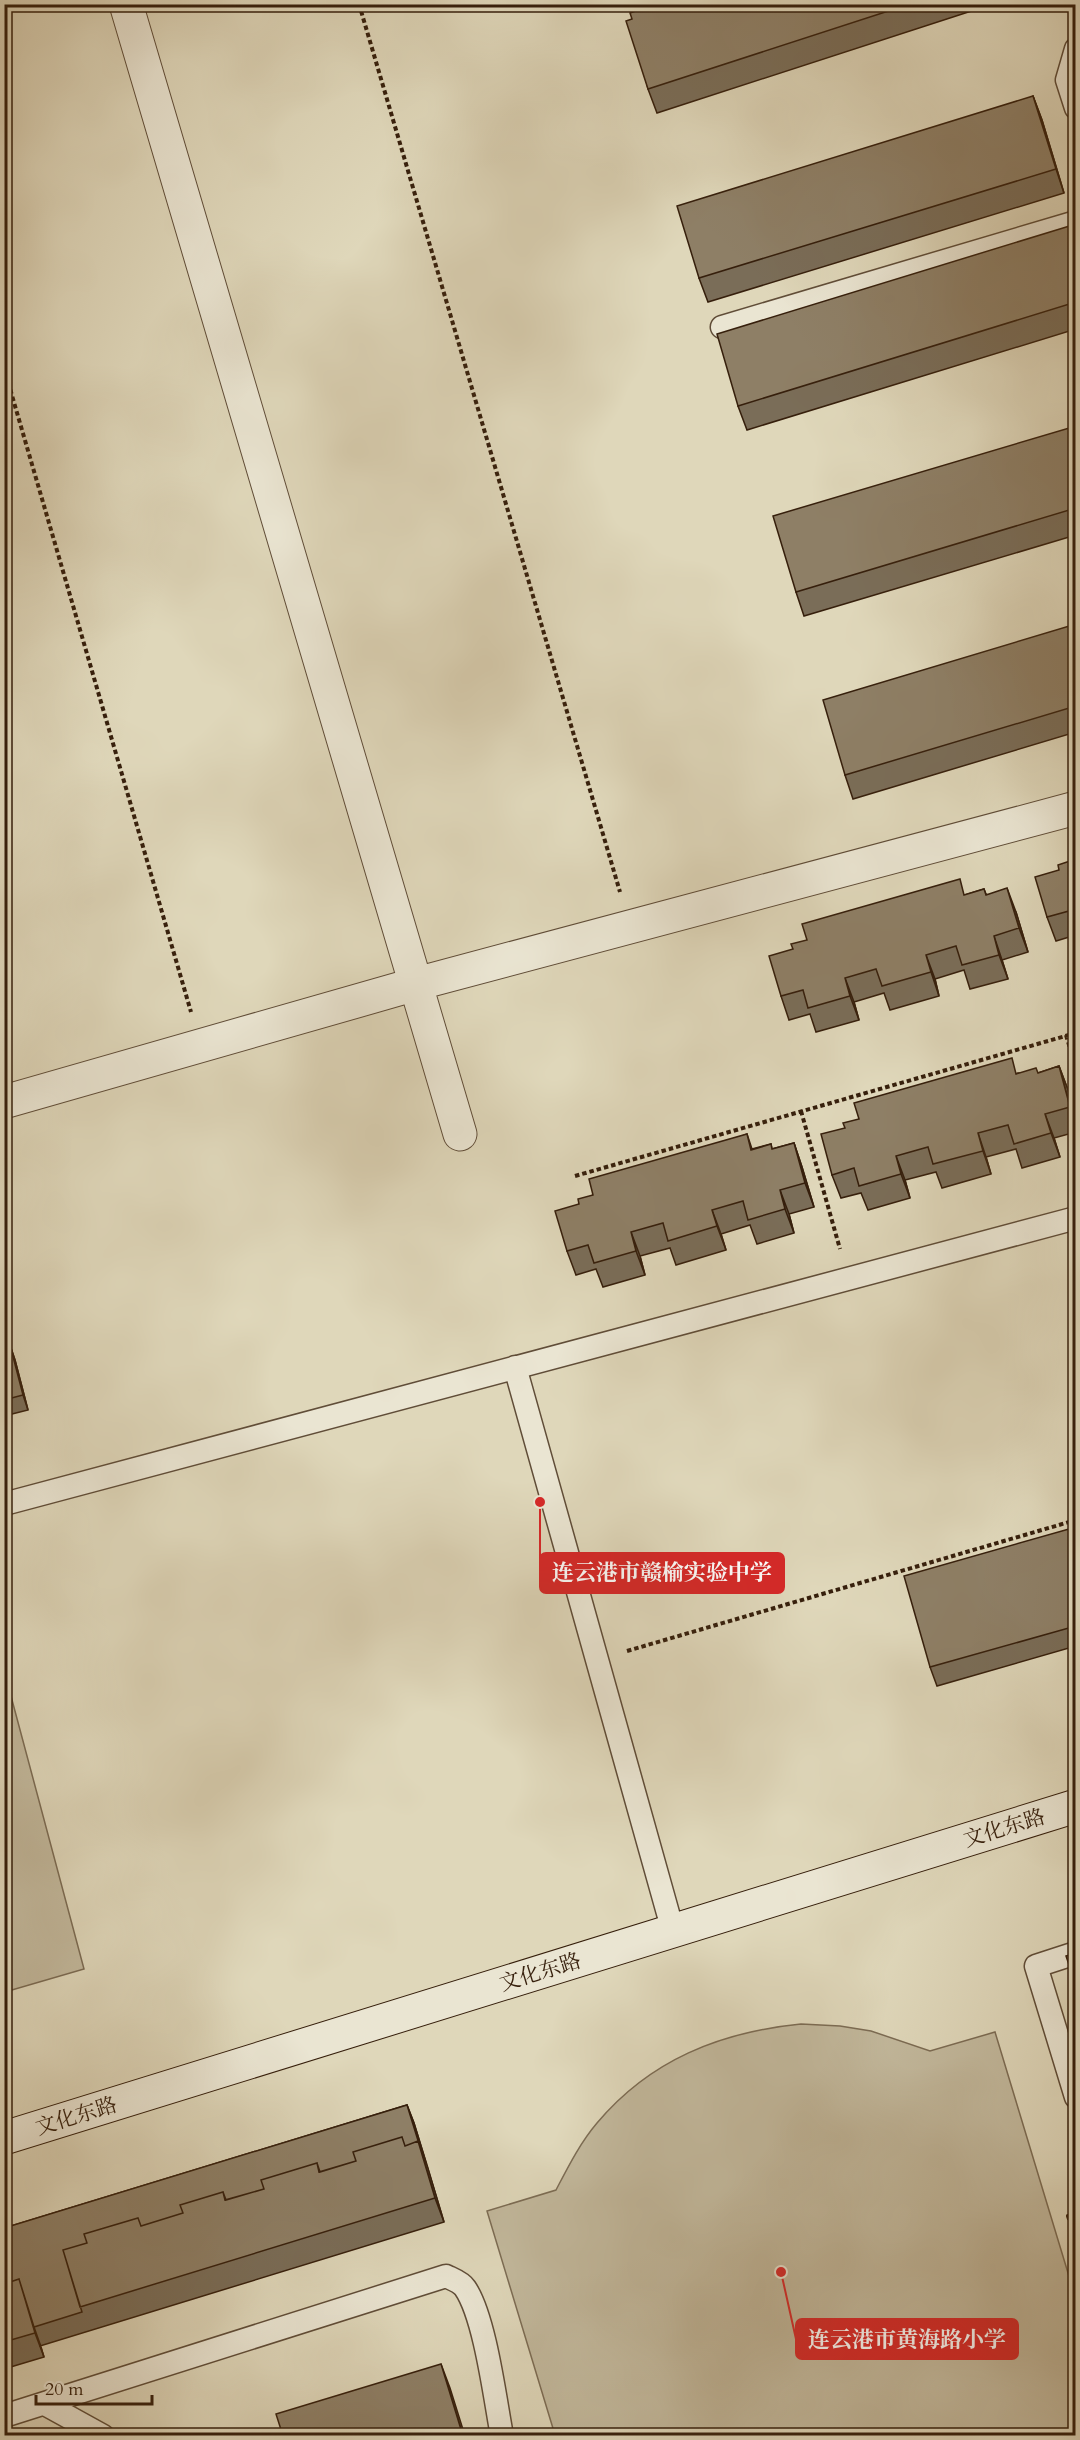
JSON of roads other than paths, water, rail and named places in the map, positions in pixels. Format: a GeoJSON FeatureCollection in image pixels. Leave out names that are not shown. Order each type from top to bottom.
{"type":"FeatureCollection","features":[{"type":"Feature","properties":{"kind":"street"},"geometry":{"type":"LineString","coordinates":[[126,4],[460,1134]]}},
{"type":"Feature","properties":{"kind":"street"},"geometry":{"type":"LineString","coordinates":[[4,1102],[416,984],[1076,808]]}},
{"type":"Feature","properties":{"kind":"street","name":"文化东路"},"geometry":{"type":"LineString","coordinates":[[4,2138],[1076,1806]]}},
{"type":"Feature","properties":{"kind":"lane"},"geometry":{"type":"LineString","coordinates":[[1076,49],[1067,80],[1076,108]]}},
{"type":"Feature","properties":{"kind":"lane"},"geometry":{"type":"LineString","coordinates":[[722,327],[1076,222]]}},
{"type":"Feature","properties":{"kind":"lane"},"geometry":{"type":"LineString","coordinates":[[4,1504],[1076,1218]]}},
{"type":"Feature","properties":{"kind":"lane"},"geometry":{"type":"LineString","coordinates":[[515,1368],[673,1931]]}},
{"type":"Feature","properties":{"kind":"lane"},"geometry":{"type":"LineString","coordinates":[[1076,1953],[1036,1966],[1076,2097]]}},
{"type":"Feature","properties":{"kind":"lane"},"geometry":{"type":"LineString","coordinates":[[4,2416],[446,2276],[464,2286],[471,2299],[483,2337],[502,2436]]}},
{"type":"Feature","properties":{"kind":"lane"},"geometry":{"type":"LineString","coordinates":[[45,2404],[103,2436]]}},
{"type":"Feature","properties":{"kind":"place","name":"连云港市赣榆实验中学"},"geometry":{"type":"Point","coordinates":[540,1502]}},
{"type":"Feature","properties":{"kind":"place","name":"连云港市黄海路小学"},"geometry":{"type":"Point","coordinates":[781,2272]}}]}
